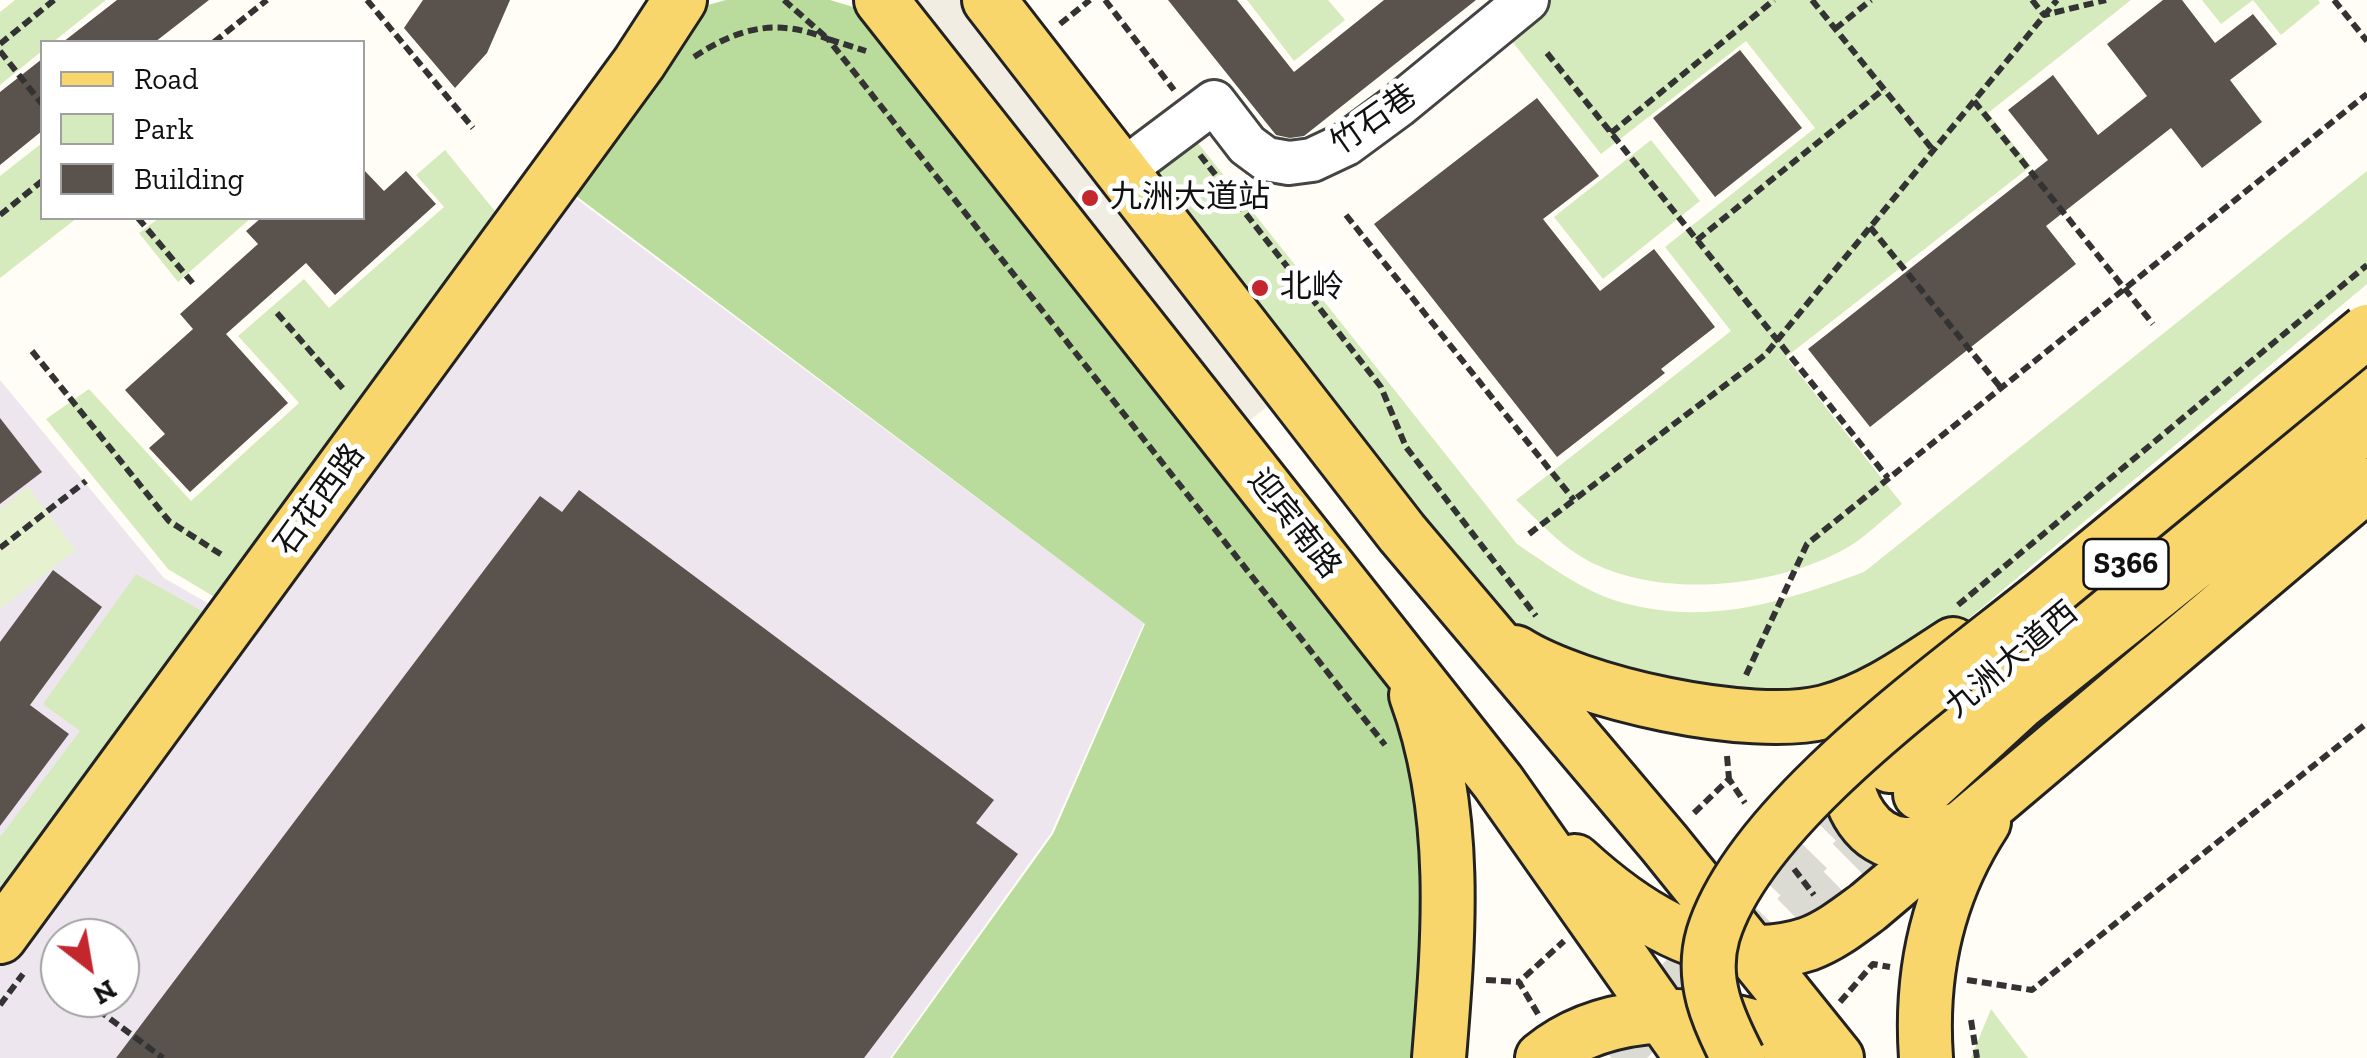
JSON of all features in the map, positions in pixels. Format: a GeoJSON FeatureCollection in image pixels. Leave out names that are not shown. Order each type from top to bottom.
{"type":"FeatureCollection","features":[{"type":"Feature","properties":{"kind":"main road"},"geometry":{"type":"LineString","coordinates":[[660,64],[662,0]]}},
{"type":"Feature","properties":{"kind":"main road"},"geometry":{"type":"LineString","coordinates":[[660,64],[680,0]]}},
{"type":"Feature","properties":{"kind":"main road"},"geometry":{"type":"LineString","coordinates":[[660,64],[699,4],[717,0]]}},
{"type":"Feature","properties":{"kind":"main road"},"geometry":{"type":"LineString","coordinates":[[989,0],[1402,533],[1517,630],[1664,842],[1722,939],[1821,1049]]}},
{"type":"Feature","properties":{"kind":"main road"},"geometry":{"type":"LineString","coordinates":[[833,20],[887,8]]}},
{"type":"Feature","properties":{"kind":"main road","name":"迎宾南路"},"geometry":{"type":"LineString","coordinates":[[887,8],[1498,782],[1697,1041]]}},
{"type":"Feature","properties":{"kind":"main road","name":"石花西路"},"geometry":{"type":"LineString","coordinates":[[12,955],[660,64]]}},
{"type":"Feature","properties":{"kind":"main road"},"geometry":{"type":"LineString","coordinates":[[1517,630],[1529,661],[1589,686],[1723,713],[1796,718],[1827,712],[1890,685],[1955,625],[2367,304]]}},
{"type":"Feature","properties":{"kind":"main road"},"geometry":{"type":"LineString","coordinates":[[1697,1041],[1714,1008],[1710,950],[1719,919],[1737,883],[1798,806],[1876,734],[2367,331]]}},
{"type":"Feature","properties":{"kind":"main road","name":"九洲大道西"},"geometry":{"type":"LineString","coordinates":[[2367,366],[1984,681],[1905,780],[2018,704],[2367,424]]}},
{"type":"Feature","properties":{"kind":"main road"},"geometry":{"type":"LineString","coordinates":[[1498,782],[1613,896],[1644,917],[1780,950],[1809,943],[1839,929],[2367,485]]}},
{"type":"Feature","properties":{"kind":"main road"},"geometry":{"type":"LineString","coordinates":[[1341,583],[1402,533]]}},
{"type":"Feature","properties":{"kind":"main road"},"geometry":{"type":"LineString","coordinates":[[1697,1041],[1744,861],[1763,828],[1790,793],[1955,625]]}},
{"type":"Feature","properties":{"kind":"main road"},"geometry":{"type":"LineString","coordinates":[[1403,661],[1427,725],[1448,839],[1446,978],[1439,1058]]}},
{"type":"Feature","properties":{"kind":"main road"},"geometry":{"type":"LineString","coordinates":[[1865,718],[1848,770],[1849,790],[1866,825],[1883,839],[1904,844],[1931,841],[1963,826]]}},
{"type":"Feature","properties":{"kind":"main road"},"geometry":{"type":"LineString","coordinates":[[1926,1058],[1923,1012],[1959,978],[1951,881],[2004,790]]}},
{"type":"Feature","properties":{"kind":"main road"},"geometry":{"type":"LineString","coordinates":[[1542,1058],[1583,1032],[1634,1018],[1697,1041],[1758,1027],[1821,1049]]}},
{"type":"Feature","properties":{"kind":"lane","name":"竹石巷"},"geometry":{"type":"LineString","coordinates":[[1194,117],[1214,102],[1248,145],[1266,159],[1289,163],[1330,154],[1400,105],[1527,0]]}},
{"type":"Feature","properties":{"kind":"lane"},"geometry":{"type":"LineString","coordinates":[[1122,172],[1194,117]]}},
{"type":"Feature","properties":{"kind":"path"},"geometry":{"type":"LineString","coordinates":[[0,44],[54,0]]}},
{"type":"Feature","properties":{"kind":"path"},"geometry":{"type":"LineString","coordinates":[[217,40],[267,0]]}},
{"type":"Feature","properties":{"kind":"path"},"geometry":{"type":"LineString","coordinates":[[367,0],[473,128]]}},
{"type":"Feature","properties":{"kind":"path"},"geometry":{"type":"LineString","coordinates":[[784,0],[833,20],[1393,755]]}},
{"type":"Feature","properties":{"kind":"path"},"geometry":{"type":"LineString","coordinates":[[1105,0],[1194,117],[1198,152],[1382,387],[1406,447],[1517,630]]}},
{"type":"Feature","properties":{"kind":"path"},"geometry":{"type":"LineString","coordinates":[[1611,132],[1774,0]]}},
{"type":"Feature","properties":{"kind":"path"},"geometry":{"type":"LineString","coordinates":[[1812,0],[1933,150]]}},
{"type":"Feature","properties":{"kind":"path"},"geometry":{"type":"LineString","coordinates":[[1835,29],[1871,0]]}},
{"type":"Feature","properties":{"kind":"path"},"geometry":{"type":"LineString","coordinates":[[2032,0],[2044,15]]}},
{"type":"Feature","properties":{"kind":"path"},"geometry":{"type":"LineString","coordinates":[[1529,534],[1765,355],[2057,0]]}},
{"type":"Feature","properties":{"kind":"path"},"geometry":{"type":"LineString","coordinates":[[2044,15],[2106,0]]}},
{"type":"Feature","properties":{"kind":"path"},"geometry":{"type":"LineString","coordinates":[[2334,0],[2367,42]]}},
{"type":"Feature","properties":{"kind":"path"},"geometry":{"type":"LineString","coordinates":[[660,64],[747,31],[776,25],[808,30],[833,20]]}},
{"type":"Feature","properties":{"kind":"path"},"geometry":{"type":"LineString","coordinates":[[0,51],[40,101]]}},
{"type":"Feature","properties":{"kind":"path"},"geometry":{"type":"LineString","coordinates":[[1546,53],[1888,478]]}},
{"type":"Feature","properties":{"kind":"path"},"geometry":{"type":"LineString","coordinates":[[1697,240],[1884,90]]}},
{"type":"Feature","properties":{"kind":"path"},"geometry":{"type":"LineString","coordinates":[[1723,713],[1748,672],[1807,544],[2367,94]]}},
{"type":"Feature","properties":{"kind":"path"},"geometry":{"type":"LineString","coordinates":[[1974,101],[2152,324]]}},
{"type":"Feature","properties":{"kind":"path"},"geometry":{"type":"LineString","coordinates":[[0,215],[40,183]]}},
{"type":"Feature","properties":{"kind":"path"},"geometry":{"type":"LineString","coordinates":[[1346,215],[1574,500]]}},
{"type":"Feature","properties":{"kind":"path"},"geometry":{"type":"LineString","coordinates":[[140,220],[196,286]]}},
{"type":"Feature","properties":{"kind":"path"},"geometry":{"type":"LineString","coordinates":[[1870,227],[2001,388]]}},
{"type":"Feature","properties":{"kind":"path"},"geometry":{"type":"LineString","coordinates":[[1955,625],[2367,265]]}},
{"type":"Feature","properties":{"kind":"path"},"geometry":{"type":"LineString","coordinates":[[276,313],[346,392]]}},
{"type":"Feature","properties":{"kind":"path"},"geometry":{"type":"LineString","coordinates":[[32,350],[170,521],[225,557]]}},
{"type":"Feature","properties":{"kind":"path"},"geometry":{"type":"LineString","coordinates":[[0,548],[86,481]]}},
{"type":"Feature","properties":{"kind":"path"},"geometry":{"type":"LineString","coordinates":[[1821,1049],[1873,964],[2032,990],[2367,723]]}},
{"type":"Feature","properties":{"kind":"path"},"geometry":{"type":"LineString","coordinates":[[0,1005],[12,955]]}},
{"type":"Feature","properties":{"kind":"path"},"geometry":{"type":"LineString","coordinates":[[1971,1010],[1977,1058]]}},
{"type":"Feature","properties":{"kind":"path"},"geometry":{"type":"LineString","coordinates":[[109,1018],[163,1058]]}},
{"type":"Feature","properties":{"kind":"shaded area","name":"九洲大道站"},"geometry":{"type":"Polygon","coordinates":[[[898,0],[973,0],[1281,396],[1235,432],[898,0]]]}},
{"type":"Feature","properties":{"kind":"shaded area"},"geometry":{"type":"Polygon","coordinates":[[[558,185],[1144,623],[1051,833],[890,1058],[0,1058],[0,947],[558,185]]]}},
{"type":"Feature","properties":{"kind":"shaded area"},"geometry":{"type":"Polygon","coordinates":[[[0,380],[164,578],[232,617],[0,933],[0,380]]]}},
{"type":"Feature","properties":{"kind":"green space"},"geometry":{"type":"Polygon","coordinates":[[[15,0],[106,0],[56,40],[40,40],[40,53],[0,85],[0,12],[15,0]]]}},
{"type":"Feature","properties":{"kind":"green space"},"geometry":{"type":"Polygon","coordinates":[[[726,0],[830,0],[893,19],[1425,726],[1437,1058],[892,1058],[1053,834],[1145,624],[555,180],[701,7],[726,0]]]}},
{"type":"Feature","properties":{"kind":"green space"},"geometry":{"type":"Polygon","coordinates":[[[1247,0],[1328,0],[1345,20],[1294,61],[1247,0]]]}},
{"type":"Feature","properties":{"kind":"green space"},"geometry":{"type":"Polygon","coordinates":[[[1550,0],[2131,0],[1988,113],[2031,166],[1786,357],[1902,504],[1841,551],[1812,564],[1746,581],[1675,584],[1641,579],[1580,556],[1516,500],[1731,331],[1665,247],[1815,128],[1746,41],[1601,154],[1507,35],[1550,0]]]}},
{"type":"Feature","properties":{"kind":"green space"},"geometry":{"type":"Polygon","coordinates":[[[2202,0],[2253,0],[2221,24],[2202,0]]]}},
{"type":"Feature","properties":{"kind":"green space"},"geometry":{"type":"Polygon","coordinates":[[[2253,0],[2318,0],[2320,3],[2281,35],[2253,0]]]}},
{"type":"Feature","properties":{"kind":"green space"},"geometry":{"type":"Polygon","coordinates":[[[1194,138],[1517,544],[1595,593],[1656,610],[1717,611],[1746,607],[1804,593],[1864,572],[2367,171],[2367,284],[1954,631],[1896,665],[1781,704],[1623,682],[1501,631],[1140,175],[1194,138]]]}},
{"type":"Feature","properties":{"kind":"green space"},"geometry":{"type":"Polygon","coordinates":[[[1651,140],[1700,201],[1603,279],[1554,217],[1651,140]]]}},
{"type":"Feature","properties":{"kind":"green space"},"geometry":{"type":"Polygon","coordinates":[[[40,145],[40,220],[74,220],[0,278],[0,176],[40,145]]]}},
{"type":"Feature","properties":{"kind":"green space"},"geometry":{"type":"Polygon","coordinates":[[[445,150],[508,227],[231,607],[168,569],[46,419],[89,389],[191,501],[299,403],[238,336],[304,279],[329,308],[444,207],[416,175],[445,150]]]}},
{"type":"Feature","properties":{"kind":"green space"},"geometry":{"type":"Polygon","coordinates":[[[156,220],[249,220],[178,282],[139,233],[156,220]]]}},
{"type":"Feature","properties":{"kind":"green space"},"geometry":{"type":"Polygon","coordinates":[[[28,487],[76,550],[0,609],[0,509],[28,487]]]}},
{"type":"Feature","properties":{"kind":"green space"},"geometry":{"type":"Polygon","coordinates":[[[136,574],[220,621],[0,924],[0,837],[80,731],[43,704],[136,574]]]}},
{"type":"Feature","properties":{"kind":"green space"},"geometry":{"type":"Polygon","coordinates":[[[1991,1009],[2028,1058],[1971,1058],[1991,1009]]]}},
{"type":"Feature","properties":{"kind":"building"},"geometry":{"type":"Polygon","coordinates":[[[117,0],[209,0],[158,40],[66,40],[117,0]]]}},
{"type":"Feature","properties":{"kind":"building"},"geometry":{"type":"Polygon","coordinates":[[[423,0],[510,0],[487,53],[455,88],[404,28],[423,0]]]}},
{"type":"Feature","properties":{"kind":"building"},"geometry":{"type":"Polygon","coordinates":[[[1168,0],[1237,0],[1294,72],[1384,0],[1476,0],[1304,136],[1290,138],[1276,135],[1168,0]]]}},
{"type":"Feature","properties":{"kind":"building"},"geometry":{"type":"Polygon","coordinates":[[[2163,0],[2182,0],[2215,43],[2253,14],[2277,44],[2230,80],[2262,122],[2202,168],[2171,128],[2046,226],[2076,264],[1870,427],[1808,349],[2048,160],[2008,110],[2053,75],[2098,135],[2147,96],[2107,44],[2163,0]]]}},
{"type":"Feature","properties":{"kind":"building"},"geometry":{"type":"Polygon","coordinates":[[[1740,50],[1802,128],[1715,197],[1653,118],[1740,50]]]}},
{"type":"Feature","properties":{"kind":"building"},"geometry":{"type":"Polygon","coordinates":[[[40,61],[40,133],[0,165],[0,92],[40,61]]]}},
{"type":"Feature","properties":{"kind":"building"},"geometry":{"type":"Polygon","coordinates":[[[1537,98],[1599,176],[1543,219],[1600,291],[1654,249],[1715,327],[1661,369],[1665,373],[1557,457],[1374,224],[1537,98]]]}},
{"type":"Feature","properties":{"kind":"building"},"geometry":{"type":"Polygon","coordinates":[[[365,171],[384,191],[406,171],[436,204],[335,295],[306,263],[226,334],[288,403],[190,492],[149,448],[165,434],[125,390],[193,329],[180,314],[258,244],[246,231],[259,220],[365,220],[365,171]]]}},
{"type":"Feature","properties":{"kind":"building"},"geometry":{"type":"Polygon","coordinates":[[[0,418],[42,472],[0,504],[0,418]]]}},
{"type":"Feature","properties":{"kind":"building"},"geometry":{"type":"Polygon","coordinates":[[[579,490],[994,800],[976,823],[1018,854],[864,1058],[116,1058],[540,496],[562,512],[579,490]]]}},
{"type":"Feature","properties":{"kind":"building"},"geometry":{"type":"Polygon","coordinates":[[[53,570],[102,607],[30,705],[69,734],[0,826],[0,642],[53,570]]]}},
{"type":"Feature","properties":{"kind":"tunnel"},"geometry":{"type":"LineString","coordinates":[[1612,1058],[1885,771]]}},
{"type":"Feature","properties":{"kind":"tunnel"},"geometry":{"type":"LineString","coordinates":[[1740,972],[1920,794]]}},
{"type":"Feature","properties":{"kind":"place","name":"九洲大道站"},"geometry":{"type":"Point","coordinates":[1090,198]}},
{"type":"Feature","properties":{"kind":"place","name":"北岭"},"geometry":{"type":"Point","coordinates":[1260,288]}}]}
